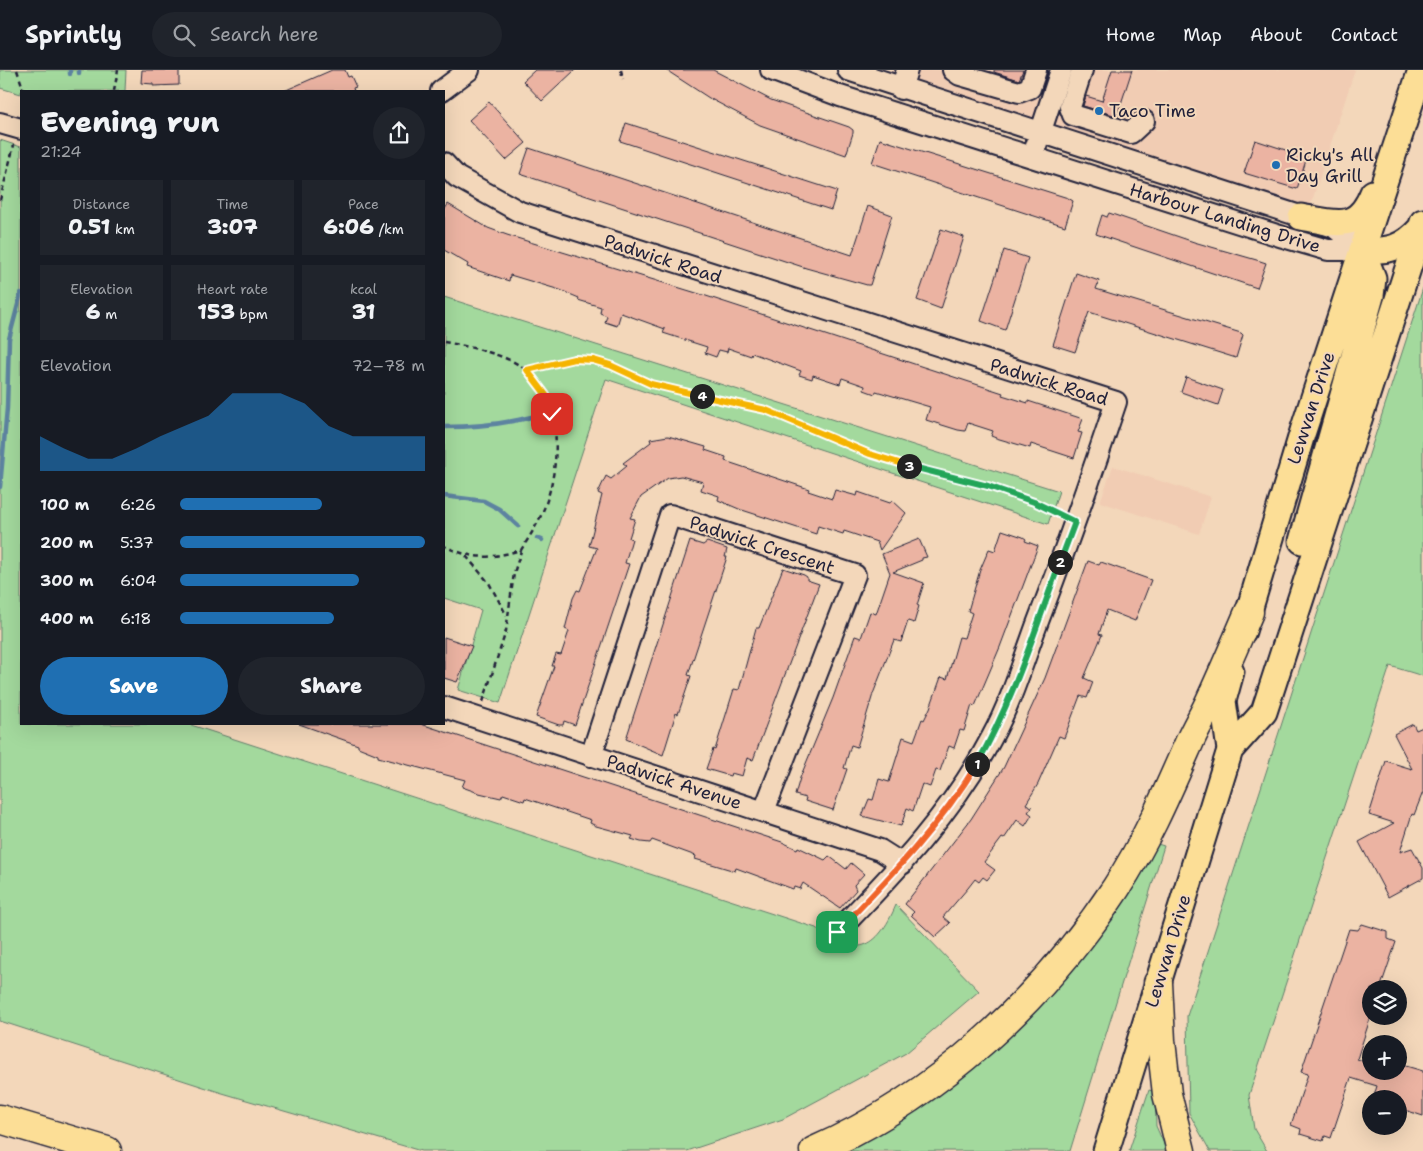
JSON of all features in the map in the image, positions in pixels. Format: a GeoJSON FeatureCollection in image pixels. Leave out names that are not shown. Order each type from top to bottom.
{"type":"FeatureCollection","features":[{"type":"Feature","properties":{"kind":"highway"},"geometry":{"type":"LineString","coordinates":[[814,1151],[855,1130],[918,1092],[972,1050],[1030,996],[1073,947],[1116,888],[1150,829],[1249,612]]}},
{"type":"Feature","properties":{"kind":"highway"},"geometry":{"type":"LineString","coordinates":[[1158,983],[1160,1040],[1167,1094],[1181,1151]]}},
{"type":"Feature","properties":{"kind":"highway"},"geometry":{"type":"LineString","coordinates":[[0,1119],[107,1151]]}},
{"type":"Feature","properties":{"kind":"highway"},"geometry":{"type":"LineString","coordinates":[[0,1133],[55,1151]]}},
{"type":"Feature","properties":{"kind":"main road"},"geometry":{"type":"LineString","coordinates":[[1301,217],[1340,223],[1349,222],[1365,211],[1418,77]]}},
{"type":"Feature","properties":{"kind":"main road","name":"Lewvan Drive"},"geometry":{"type":"LineString","coordinates":[[1230,750],[1223,701],[1304,431],[1418,77]]}},
{"type":"Feature","properties":{"kind":"main road"},"geometry":{"type":"LineString","coordinates":[[1264,712],[1285,606],[1371,296],[1373,278],[1362,250],[1380,251],[1408,243],[1422,225]]}},
{"type":"Feature","properties":{"kind":"main road","name":"Lewvan Drive"},"geometry":{"type":"LineString","coordinates":[[1106,1151],[1230,750],[1264,712],[1422,225]]}},
{"type":"Feature","properties":{"kind":"street"},"geometry":{"type":"LineString","coordinates":[[442,90],[468,70]]}},
{"type":"Feature","properties":{"kind":"street","name":"Harbour Landing Drive"},"geometry":{"type":"LineString","coordinates":[[771,70],[840,96],[1328,250],[1362,250]]}},
{"type":"Feature","properties":{"kind":"street","name":"Harbour Landing Drive"},"geometry":{"type":"LineString","coordinates":[[848,70],[904,79],[1040,133],[1334,227],[1362,250]]}},
{"type":"Feature","properties":{"kind":"street"},"geometry":{"type":"LineString","coordinates":[[953,70],[960,75],[1018,92],[1030,88],[1036,70]]}},
{"type":"Feature","properties":{"kind":"street"},"geometry":{"type":"LineString","coordinates":[[1032,158],[1061,70]]}},
{"type":"Feature","properties":{"kind":"street"},"geometry":{"type":"LineString","coordinates":[[1082,70],[1070,107],[1073,115],[1131,133],[1144,120]]}},
{"type":"Feature","properties":{"kind":"street"},"geometry":{"type":"LineString","coordinates":[[0,123],[19,134]]}},
{"type":"Feature","properties":{"kind":"street","name":"Padwick Road"},"geometry":{"type":"LineString","coordinates":[[445,164],[457,177],[520,212],[1116,402],[1075,522],[1009,699],[993,736],[946,811],[902,864],[837,932]]}},
{"type":"Feature","properties":{"kind":"street","name":"Padwick Crescent"},"geometry":{"type":"LineString","coordinates":[[591,756],[670,515],[854,575],[764,811]]}},
{"type":"Feature","properties":{"kind":"street","name":"Padwick Avenue"},"geometry":{"type":"LineString","coordinates":[[445,707],[880,850],[902,864]]}},
{"type":"Feature","properties":{"kind":"path"},"geometry":{"type":"LineString","coordinates":[[17,70],[24,90]]}},
{"type":"Feature","properties":{"kind":"path"},"geometry":{"type":"LineString","coordinates":[[114,90],[118,70]]}},
{"type":"Feature","properties":{"kind":"path"},"geometry":{"type":"LineString","coordinates":[[621,70],[623,78]]}},
{"type":"Feature","properties":{"kind":"path"},"geometry":{"type":"LineString","coordinates":[[0,200],[2,185],[19,134]]}},
{"type":"Feature","properties":{"kind":"path"},"geometry":{"type":"LineString","coordinates":[[445,342],[492,354],[518,364],[527,370],[546,395],[552,414],[555,437],[551,481],[545,506],[534,530],[521,550],[514,573],[503,640],[484,700],[476,717]]}},
{"type":"Feature","properties":{"kind":"path"},"geometry":{"type":"LineString","coordinates":[[527,370],[574,359],[593,360],[610,365],[651,384],[766,410],[870,454],[922,470],[988,486],[1034,502],[1075,522]]}},
{"type":"Feature","properties":{"kind":"path"},"geometry":{"type":"LineString","coordinates":[[445,546],[466,556],[496,557],[521,550]]}},
{"type":"Feature","properties":{"kind":"path"},"geometry":{"type":"LineString","coordinates":[[466,556],[489,583],[507,616]]}},
{"type":"Feature","properties":{"kind":"shaded area"},"geometry":{"type":"Polygon","coordinates":[[[875,70],[1355,70],[1310,207],[875,70]]]}},
{"type":"Feature","properties":{"kind":"shaded area"},"geometry":{"type":"Polygon","coordinates":[[[1113,466],[1211,497],[1199,534],[1100,502],[1113,466]]]}},
{"type":"Feature","properties":{"kind":"green space"},"geometry":{"type":"Polygon","coordinates":[[[0,70],[126,70],[125,90],[20,90],[20,94],[0,88],[0,70]]]}},
{"type":"Feature","properties":{"kind":"green space"},"geometry":{"type":"Polygon","coordinates":[[[0,140],[20,147],[20,725],[191,725],[816,928],[843,944],[864,945],[873,940],[889,920],[896,905],[979,991],[906,1053],[783,1119],[687,1151],[421,1151],[219,1092],[0,1021],[0,140]]]}},
{"type":"Feature","properties":{"kind":"green space"},"geometry":{"type":"Polygon","coordinates":[[[1423,288],[1423,676],[1390,666],[1249,1095],[1254,1129],[1267,1151],[1210,1151],[1189,1113],[1187,1016],[1423,288]]]}},
{"type":"Feature","properties":{"kind":"green space"},"geometry":{"type":"Polygon","coordinates":[[[445,297],[1059,491],[1048,524],[606,379],[500,703],[458,690],[481,610],[445,598],[445,297]]]}},
{"type":"Feature","properties":{"kind":"green space"},"geometry":{"type":"Polygon","coordinates":[[[1151,842],[1164,846],[1070,1151],[843,1151],[1006,1037],[1082,958],[1151,842]]]}},
{"type":"Feature","properties":{"kind":"green space"},"geometry":{"type":"Polygon","coordinates":[[[1149,1090],[1155,1092],[1156,1126],[1167,1151],[1129,1151],[1149,1090]]]}},
{"type":"Feature","properties":{"kind":"building"},"geometry":{"type":"Polygon","coordinates":[[[142,70],[179,70],[179,85],[153,86],[153,84],[141,83],[142,70]]]}},
{"type":"Feature","properties":{"kind":"building"},"geometry":{"type":"Polygon","coordinates":[[[332,70],[345,70],[348,77],[351,76],[356,87],[353,88],[354,90],[286,90],[332,70]]]}},
{"type":"Feature","properties":{"kind":"building"},"geometry":{"type":"Polygon","coordinates":[[[535,70],[575,70],[542,101],[523,81],[535,70]]]}},
{"type":"Feature","properties":{"kind":"building"},"geometry":{"type":"Polygon","coordinates":[[[666,70],[713,70],[771,100],[849,127],[853,130],[853,133],[846,155],[760,125],[709,98],[666,70]]]}},
{"type":"Feature","properties":{"kind":"building"},"geometry":{"type":"Polygon","coordinates":[[[994,70],[1023,70],[1019,80],[994,72],[994,70]]]}},
{"type":"Feature","properties":{"kind":"building"},"geometry":{"type":"Polygon","coordinates":[[[1112,70],[1132,70],[1117,116],[1083,106],[1086,96],[1102,101],[1112,70]]]}},
{"type":"Feature","properties":{"kind":"building"},"geometry":{"type":"Polygon","coordinates":[[[489,102],[526,143],[506,160],[469,120],[489,102]]]}},
{"type":"Feature","properties":{"kind":"building"},"geometry":{"type":"Polygon","coordinates":[[[626,123],[837,191],[831,210],[620,141],[626,123]]]}},
{"type":"Feature","properties":{"kind":"building"},"geometry":{"type":"Polygon","coordinates":[[[880,139],[1068,198],[1073,201],[1065,226],[872,163],[880,139]]]}},
{"type":"Feature","properties":{"kind":"building","name":"Ricky's All Day Grill"},"geometry":{"type":"Polygon","coordinates":[[[1255,140],[1307,157],[1297,189],[1244,173],[1255,140]]]}},
{"type":"Feature","properties":{"kind":"building"},"geometry":{"type":"Polygon","coordinates":[[[529,148],[852,255],[868,206],[892,215],[870,285],[867,285],[806,268],[520,174],[529,148]]]}},
{"type":"Feature","properties":{"kind":"building"},"geometry":{"type":"Polygon","coordinates":[[[448,204],[488,228],[507,235],[703,295],[1003,393],[1002,395],[1028,403],[1028,401],[1083,419],[1078,432],[1082,433],[1074,458],[1031,444],[1030,448],[996,438],[991,436],[993,431],[968,423],[965,431],[926,420],[930,407],[876,391],[875,394],[864,390],[865,386],[842,378],[840,384],[813,375],[812,379],[799,375],[801,371],[752,353],[751,356],[728,348],[727,352],[719,350],[716,357],[705,353],[707,347],[663,333],[665,329],[621,313],[617,326],[605,322],[607,316],[600,313],[601,307],[578,300],[579,298],[560,290],[510,275],[509,281],[467,267],[468,264],[445,251],[445,209],[448,204]]]}},
{"type":"Feature","properties":{"kind":"building"},"geometry":{"type":"Polygon","coordinates":[[[1109,213],[1194,242],[1266,263],[1257,288],[1096,234],[1102,215],[1107,217],[1109,213]]]}},
{"type":"Feature","properties":{"kind":"building"},"geometry":{"type":"Polygon","coordinates":[[[941,229],[964,237],[941,309],[917,300],[941,229]]]}},
{"type":"Feature","properties":{"kind":"building"},"geometry":{"type":"Polygon","coordinates":[[[1004,250],[1028,258],[1005,330],[981,321],[1004,250]]]}},
{"type":"Feature","properties":{"kind":"building"},"geometry":{"type":"Polygon","coordinates":[[[1076,273],[1099,281],[1096,289],[1241,333],[1243,335],[1236,358],[1089,312],[1075,352],[1053,345],[1076,273]]]}},
{"type":"Feature","properties":{"kind":"building"},"geometry":{"type":"Polygon","coordinates":[[[1186,377],[1223,390],[1218,405],[1181,392],[1186,377]]]}},
{"type":"Feature","properties":{"kind":"building"},"geometry":{"type":"Polygon","coordinates":[[[668,436],[706,447],[705,450],[726,457],[725,461],[809,489],[808,491],[832,499],[835,490],[857,496],[858,492],[890,503],[892,500],[906,513],[880,550],[877,542],[844,531],[843,534],[818,526],[816,534],[739,509],[718,500],[719,496],[701,490],[703,482],[681,476],[668,478],[641,497],[630,518],[635,519],[629,538],[632,539],[625,563],[629,564],[575,725],[564,721],[563,725],[559,725],[536,717],[554,666],[552,666],[556,654],[561,655],[569,631],[565,629],[573,598],[577,590],[580,591],[597,548],[589,546],[602,495],[598,493],[606,476],[611,479],[627,466],[623,463],[651,442],[650,439],[668,436]]]}},
{"type":"Feature","properties":{"kind":"building"},"geometry":{"type":"Polygon","coordinates":[[[1002,530],[1023,537],[1026,539],[1025,541],[1038,546],[1000,647],[975,706],[972,705],[964,731],[960,730],[954,748],[949,746],[940,771],[936,770],[930,787],[922,784],[913,811],[907,808],[901,826],[862,816],[869,799],[873,800],[879,779],[889,782],[903,737],[914,741],[922,719],[924,720],[930,708],[941,677],[947,679],[959,637],[964,638],[972,613],[968,611],[980,570],[989,549],[995,551],[1002,530]]]}},
{"type":"Feature","properties":{"kind":"building"},"geometry":{"type":"Polygon","coordinates":[[[919,539],[927,557],[893,572],[924,583],[914,623],[908,621],[901,642],[894,640],[873,694],[857,747],[851,745],[844,768],[847,769],[833,810],[805,801],[806,798],[795,795],[800,778],[833,698],[855,636],[861,638],[870,612],[876,614],[890,573],[882,554],[919,539]]]}},
{"type":"Feature","properties":{"kind":"building"},"geometry":{"type":"Polygon","coordinates":[[[690,541],[703,545],[707,542],[727,549],[725,557],[727,557],[688,675],[691,676],[678,714],[676,713],[663,755],[626,739],[690,541]]]}},
{"type":"Feature","properties":{"kind":"building"},"geometry":{"type":"Polygon","coordinates":[[[1088,561],[1099,565],[1101,562],[1151,580],[1135,621],[1107,610],[1099,634],[1102,635],[1084,678],[1093,682],[1087,698],[1080,696],[1064,738],[1059,736],[1038,784],[1026,804],[1032,807],[1028,812],[1032,815],[1025,826],[1017,820],[1004,839],[1002,838],[984,862],[995,870],[987,880],[983,877],[979,882],[975,879],[943,917],[950,923],[935,937],[911,915],[914,912],[905,904],[971,819],[1004,767],[1045,678],[1088,561]]]}},
{"type":"Feature","properties":{"kind":"building"},"geometry":{"type":"Polygon","coordinates":[[[783,568],[804,575],[807,577],[807,580],[819,584],[753,760],[747,758],[742,776],[731,773],[730,776],[706,769],[713,749],[715,750],[734,689],[739,690],[756,628],[759,628],[783,568]]]}},
{"type":"Feature","properties":{"kind":"building"},"geometry":{"type":"Polygon","coordinates":[[[445,637],[472,646],[457,682],[445,678],[445,637]]]}},
{"type":"Feature","properties":{"kind":"building"},"geometry":{"type":"Polygon","coordinates":[[[1413,724],[1416,730],[1423,727],[1423,792],[1414,815],[1412,814],[1400,852],[1412,848],[1423,868],[1423,878],[1388,897],[1359,842],[1394,823],[1369,815],[1386,761],[1412,769],[1394,734],[1413,724]]]}},
{"type":"Feature","properties":{"kind":"building"},"geometry":{"type":"Polygon","coordinates":[[[302,725],[424,725],[782,842],[797,849],[798,847],[825,860],[829,856],[846,869],[851,863],[864,874],[854,885],[856,890],[840,908],[803,883],[800,889],[794,887],[793,889],[736,868],[735,871],[695,859],[696,856],[652,840],[650,843],[631,839],[633,836],[596,826],[590,823],[591,820],[525,798],[524,801],[503,794],[501,798],[479,793],[462,787],[465,780],[378,757],[378,755],[358,747],[358,745],[302,725]]]}},
{"type":"Feature","properties":{"kind":"building"},"geometry":{"type":"Polygon","coordinates":[[[1362,924],[1388,932],[1388,939],[1396,942],[1383,980],[1362,980],[1362,1025],[1368,1025],[1365,1035],[1362,1035],[1362,1044],[1357,1059],[1362,1060],[1362,1080],[1407,1080],[1407,1066],[1423,1071],[1423,1116],[1407,1111],[1407,1090],[1376,1090],[1377,1086],[1351,1078],[1331,1138],[1325,1136],[1323,1141],[1300,1134],[1301,1129],[1291,1125],[1308,1074],[1301,1072],[1349,929],[1358,930],[1362,924]]]}},
{"type":"Feature","properties":{"kind":"waterway"},"geometry":{"type":"LineString","coordinates":[[0,487],[7,408],[9,339],[20,297]]}},
{"type":"Feature","properties":{"kind":"waterway"},"geometry":{"type":"LineString","coordinates":[[445,427],[472,426],[540,417]]}},
{"type":"Feature","properties":{"kind":"waterway"},"geometry":{"type":"LineString","coordinates":[[563,424],[570,426]]}},
{"type":"Feature","properties":{"kind":"waterway"},"geometry":{"type":"LineString","coordinates":[[445,496],[484,501],[499,509],[518,526]]}},
{"type":"Feature","properties":{"kind":"waterway"},"geometry":{"type":"LineString","coordinates":[[537,538],[542,540]]}},
{"type":"Feature","properties":{"kind":"place","name":"Taco Time"},"geometry":{"type":"Point","coordinates":[1099,111]}},
{"type":"Feature","properties":{"kind":"place","name":"Ricky's All Day Grill"},"geometry":{"type":"Point","coordinates":[1276,165]}},
{"type":"Feature","properties":{"kind":"route"},"geometry":{"type":"LineString","coordinates":[[552,414],[546,395],[527,370],[574,359],[593,360],[610,365],[651,384],[766,410],[870,454],[922,470],[988,486],[1034,502],[1075,522],[1009,699],[993,736],[946,811],[902,864],[837,932]]}}]}
